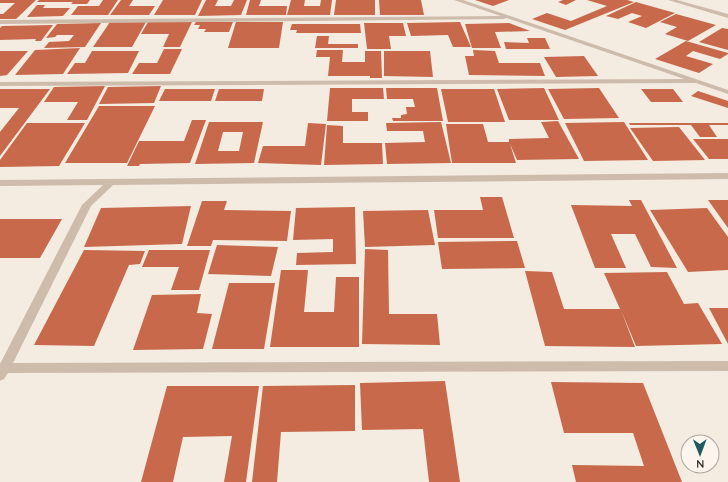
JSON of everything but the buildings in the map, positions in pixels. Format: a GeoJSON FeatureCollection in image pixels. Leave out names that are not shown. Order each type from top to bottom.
{"type":"FeatureCollection","features":[{"type":"Feature","properties":{"kind":"street"},"geometry":{"type":"LineString","coordinates":[[458,0],[504,17],[728,92]]}},
{"type":"Feature","properties":{"kind":"street"},"geometry":{"type":"LineString","coordinates":[[672,0],[728,16]]}},
{"type":"Feature","properties":{"kind":"street"},"geometry":{"type":"LineString","coordinates":[[0,22],[504,17]]}},
{"type":"Feature","properties":{"kind":"street"},"geometry":{"type":"LineString","coordinates":[[0,84],[692,81]]}},
{"type":"Feature","properties":{"kind":"street"},"geometry":{"type":"LineString","coordinates":[[0,183],[728,176]]}},
{"type":"Feature","properties":{"kind":"street"},"geometry":{"type":"LineString","coordinates":[[110,183],[87,205],[2,372],[728,366]]}}]}
